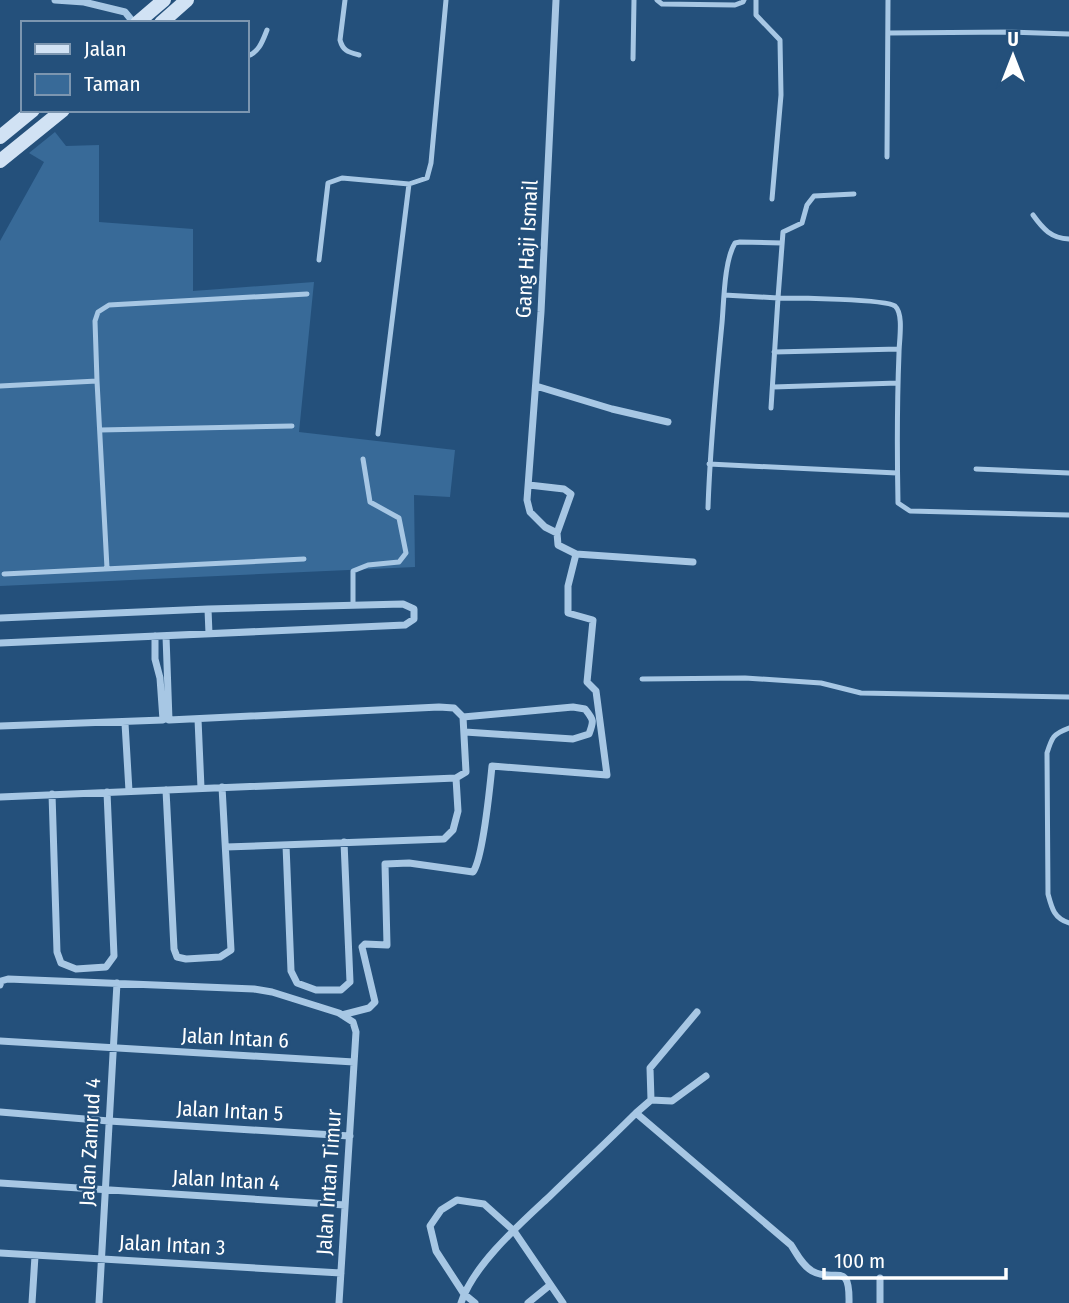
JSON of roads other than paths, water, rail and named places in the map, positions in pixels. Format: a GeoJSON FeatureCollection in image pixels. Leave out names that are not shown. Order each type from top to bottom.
{"type":"FeatureCollection","features":[{"type":"Feature","properties":{"kind":"main road"},"geometry":{"type":"LineString","coordinates":[[138,21],[164,0]]}},
{"type":"Feature","properties":{"kind":"main road"},"geometry":{"type":"LineString","coordinates":[[168,20],[187,0]]}},
{"type":"Feature","properties":{"kind":"main road"},"geometry":{"type":"LineString","coordinates":[[0,136],[30,112]]}},
{"type":"Feature","properties":{"kind":"main road"},"geometry":{"type":"LineString","coordinates":[[0,161],[61,112]]}},
{"type":"Feature","properties":{"kind":"street"},"geometry":{"type":"LineString","coordinates":[[55,0],[84,2],[125,12],[133,21]]}},
{"type":"Feature","properties":{"kind":"street","name":"Gang Haji Ismail"},"geometry":{"type":"LineString","coordinates":[[556,0],[541,312],[527,500],[530,512],[545,527],[557,533]]}},
{"type":"Feature","properties":{"kind":"street"},"geometry":{"type":"LineString","coordinates":[[536,386],[668,422]]}},
{"type":"Feature","properties":{"kind":"street"},"geometry":{"type":"LineString","coordinates":[[529,485],[564,489],[571,494],[557,533],[558,545],[576,554],[693,562]]}},
{"type":"Feature","properties":{"kind":"street"},"geometry":{"type":"LineString","coordinates":[[342,1014],[369,1008],[375,1002],[362,947],[365,944],[387,945],[385,864],[410,863],[472,872],[476,867],[482,840],[492,766],[607,775],[596,691],[587,682],[593,620],[568,613],[568,586],[576,554]]}},
{"type":"Feature","properties":{"kind":"street"},"geometry":{"type":"LineString","coordinates":[[0,618],[353,605],[403,604],[414,609],[414,619],[405,625],[0,643]]}},
{"type":"Feature","properties":{"kind":"street"},"geometry":{"type":"LineString","coordinates":[[208,609],[209,634]]}},
{"type":"Feature","properties":{"kind":"street"},"geometry":{"type":"LineString","coordinates":[[0,797],[457,778],[466,772],[463,717],[454,708],[169,720],[165,693],[155,659],[155,636]]}},
{"type":"Feature","properties":{"kind":"street"},"geometry":{"type":"LineString","coordinates":[[0,726],[163,720],[166,636]]}},
{"type":"Feature","properties":{"kind":"street"},"geometry":{"type":"LineString","coordinates":[[463,717],[573,707],[585,709],[593,719],[589,734],[573,739],[465,732]]}},
{"type":"Feature","properties":{"kind":"street"},"geometry":{"type":"LineString","coordinates":[[198,719],[201,788]]}},
{"type":"Feature","properties":{"kind":"street"},"geometry":{"type":"LineString","coordinates":[[125,723],[129,791]]}},
{"type":"Feature","properties":{"kind":"street"},"geometry":{"type":"LineString","coordinates":[[226,847],[444,839],[453,830],[458,811],[457,778]]}},
{"type":"Feature","properties":{"kind":"street"},"geometry":{"type":"LineString","coordinates":[[166,790],[174,949],[177,957],[186,959],[220,957],[232,950],[222,787]]}},
{"type":"Feature","properties":{"kind":"street"},"geometry":{"type":"LineString","coordinates":[[52,794],[57,952],[61,963],[76,969],[106,967],[114,956],[107,792]]}},
{"type":"Feature","properties":{"kind":"street"},"geometry":{"type":"LineString","coordinates":[[286,845],[291,971],[297,983],[316,990],[341,990],[350,982],[344,842]]}},
{"type":"Feature","properties":{"kind":"street"},"geometry":{"type":"LineString","coordinates":[[0,985],[1,981],[9,979],[254,989],[272,992],[342,1014],[353,1022],[356,1032],[354,1062]]}},
{"type":"Feature","properties":{"kind":"street","name":"Jalan Zamrud 4"},"geometry":{"type":"LineString","coordinates":[[99,1303],[117,983]]}},
{"type":"Feature","properties":{"kind":"street"},"geometry":{"type":"LineString","coordinates":[[651,1100],[650,1068],[697,1012]]}},
{"type":"Feature","properties":{"kind":"street","name":"Jalan Intan 6"},"geometry":{"type":"LineString","coordinates":[[0,1041],[354,1062]]}},
{"type":"Feature","properties":{"kind":"street","name":"Jalan Intan Timur"},"geometry":{"type":"LineString","coordinates":[[339,1303],[354,1062]]}},
{"type":"Feature","properties":{"kind":"street"},"geometry":{"type":"LineString","coordinates":[[461,1303],[464,1293],[482,1266],[514,1231],[636,1113],[651,1100],[672,1101],[706,1076]]}},
{"type":"Feature","properties":{"kind":"street","name":"Jalan Intan 5"},"geometry":{"type":"LineString","coordinates":[[0,1112],[350,1136]]}},
{"type":"Feature","properties":{"kind":"street"},"geometry":{"type":"LineString","coordinates":[[636,1113],[791,1245],[804,1265],[813,1272],[846,1279],[850,1284],[849,1303]]}},
{"type":"Feature","properties":{"kind":"street","name":"Jalan Intan 4"},"geometry":{"type":"LineString","coordinates":[[0,1183],[345,1205]]}},
{"type":"Feature","properties":{"kind":"street"},"geometry":{"type":"LineString","coordinates":[[475,1303],[464,1293],[436,1251],[430,1226],[441,1210],[457,1200],[484,1204],[514,1231],[563,1303]]}},
{"type":"Feature","properties":{"kind":"street","name":"Jalan Intan 3"},"geometry":{"type":"LineString","coordinates":[[0,1253],[341,1273]]}},
{"type":"Feature","properties":{"kind":"street"},"geometry":{"type":"LineString","coordinates":[[32,1303],[35,1256]]}},
{"type":"Feature","properties":{"kind":"street"},"geometry":{"type":"LineString","coordinates":[[880,1278],[880,1303]]}},
{"type":"Feature","properties":{"kind":"street"},"geometry":{"type":"LineString","coordinates":[[527,1303],[550,1285]]}},
{"type":"Feature","properties":{"kind":"lane"},"geometry":{"type":"LineString","coordinates":[[345,0],[340,40],[345,51],[359,55]]}},
{"type":"Feature","properties":{"kind":"lane"},"geometry":{"type":"LineString","coordinates":[[319,260],[328,183],[342,178],[409,184],[427,178],[431,163],[446,0]]}},
{"type":"Feature","properties":{"kind":"lane"},"geometry":{"type":"LineString","coordinates":[[633,59],[634,0]]}},
{"type":"Feature","properties":{"kind":"lane"},"geometry":{"type":"LineString","coordinates":[[657,0],[662,4],[735,5],[744,0]]}},
{"type":"Feature","properties":{"kind":"lane"},"geometry":{"type":"LineString","coordinates":[[756,0],[756,16],[780,40],[781,95],[772,199]]}},
{"type":"Feature","properties":{"kind":"lane"},"geometry":{"type":"LineString","coordinates":[[887,157],[888,0]]}},
{"type":"Feature","properties":{"kind":"lane"},"geometry":{"type":"LineString","coordinates":[[248,56],[260,46],[267,30]]}},
{"type":"Feature","properties":{"kind":"lane"},"geometry":{"type":"LineString","coordinates":[[889,33],[1069,34]]}},
{"type":"Feature","properties":{"kind":"lane"},"geometry":{"type":"LineString","coordinates":[[378,434],[409,184]]}},
{"type":"Feature","properties":{"kind":"lane"},"geometry":{"type":"LineString","coordinates":[[772,408],[783,232],[802,223],[807,205],[814,196],[855,194]]}},
{"type":"Feature","properties":{"kind":"lane"},"geometry":{"type":"LineString","coordinates":[[1033,215],[1043,230],[1059,238],[1069,239]]}},
{"type":"Feature","properties":{"kind":"lane"},"geometry":{"type":"LineString","coordinates":[[708,508],[709,464],[730,250],[734,243],[740,242],[782,243]]}},
{"type":"Feature","properties":{"kind":"lane"},"geometry":{"type":"LineString","coordinates":[[107,568],[97,381],[95,321],[98,312],[109,305],[307,294]]}},
{"type":"Feature","properties":{"kind":"lane"},"geometry":{"type":"LineString","coordinates":[[724,295],[892,304],[900,314],[898,503],[910,511],[1069,515]]}},
{"type":"Feature","properties":{"kind":"lane"},"geometry":{"type":"LineString","coordinates":[[774,352],[899,349]]}},
{"type":"Feature","properties":{"kind":"lane"},"geometry":{"type":"LineString","coordinates":[[0,386],[97,381]]}},
{"type":"Feature","properties":{"kind":"lane"},"geometry":{"type":"LineString","coordinates":[[772,387],[898,383]]}},
{"type":"Feature","properties":{"kind":"lane"},"geometry":{"type":"LineString","coordinates":[[100,430],[292,426]]}},
{"type":"Feature","properties":{"kind":"lane"},"geometry":{"type":"LineString","coordinates":[[353,605],[353,571],[368,565],[399,562],[406,553],[399,518],[370,502],[363,459]]}},
{"type":"Feature","properties":{"kind":"lane"},"geometry":{"type":"LineString","coordinates":[[709,464],[897,472]]}},
{"type":"Feature","properties":{"kind":"lane"},"geometry":{"type":"LineString","coordinates":[[976,468],[1069,473]]}},
{"type":"Feature","properties":{"kind":"lane"},"geometry":{"type":"LineString","coordinates":[[4,574],[304,559]]}},
{"type":"Feature","properties":{"kind":"lane"},"geometry":{"type":"LineString","coordinates":[[642,679],[745,678],[821,683],[861,693],[1069,696]]}},
{"type":"Feature","properties":{"kind":"lane"},"geometry":{"type":"LineString","coordinates":[[1069,728],[1058,732],[1047,753],[1048,894],[1053,913],[1060,920],[1069,923]]}}]}
